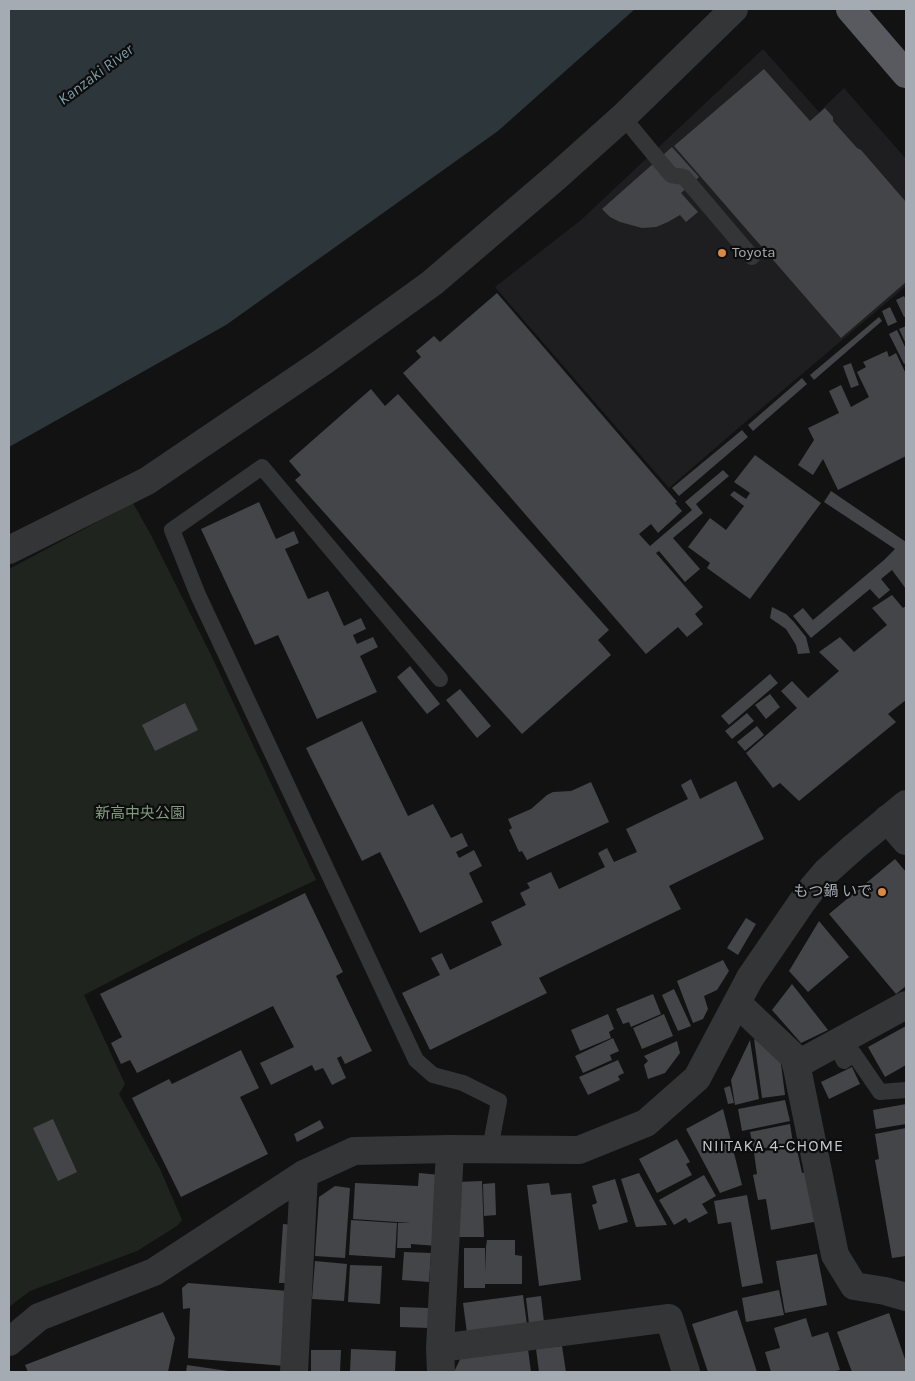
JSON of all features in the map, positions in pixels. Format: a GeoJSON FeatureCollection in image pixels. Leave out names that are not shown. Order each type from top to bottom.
{"type":"FeatureCollection","features":[{"type":"Feature","properties":{"kind":"highway"},"geometry":{"type":"LineString","coordinates":[[850,9],[906,74]]}},
{"type":"Feature","properties":{"kind":"street"},"geometry":{"type":"LineString","coordinates":[[9,550],[147,481],[324,361],[432,283],[623,117],[734,9]]}},
{"type":"Feature","properties":{"kind":"street"},"geometry":{"type":"LineString","coordinates":[[9,1342],[39,1317],[154,1272],[304,1174],[354,1151],[450,1149],[579,1150],[646,1123],[697,1078],[750,978],[802,902],[826,872],[897,812],[906,841]]}},
{"type":"Feature","properties":{"kind":"street"},"geometry":{"type":"LineString","coordinates":[[737,1003],[795,1058],[835,1255],[854,1286],[885,1291],[906,1297]]}},
{"type":"Feature","properties":{"kind":"street"},"geometry":{"type":"LineString","coordinates":[[796,1064],[906,1005]]}},
{"type":"Feature","properties":{"kind":"street"},"geometry":{"type":"LineString","coordinates":[[450,1149],[440,1360],[669,1318],[686,1372]]}},
{"type":"Feature","properties":{"kind":"street"},"geometry":{"type":"LineString","coordinates":[[294,1372],[304,1174]]}},
{"type":"Feature","properties":{"kind":"lane"},"geometry":{"type":"LineString","coordinates":[[623,117],[671,175],[684,177],[752,257]]}},
{"type":"Feature","properties":{"kind":"lane"},"geometry":{"type":"LineString","coordinates":[[440,680],[262,467],[172,530],[198,595],[416,1060],[433,1075],[463,1083],[499,1101],[490,1149]]}},
{"type":"Feature","properties":{"kind":"lane"},"geometry":{"type":"LineString","coordinates":[[835,1043],[844,1061],[854,1054],[880,1092],[906,1090]]}},
{"type":"Feature","properties":{"kind":"shaded area","name":"Toyota"},"geometry":{"type":"Polygon","coordinates":[[[763,49],[819,112],[844,88],[906,159],[906,286],[669,488],[495,287],[581,220],[763,49]]]}},
{"type":"Feature","properties":{"kind":"green space","name":"新高中央公園"},"geometry":{"type":"Polygon","coordinates":[[[133,503],[211,655],[316,880],[203,933],[84,995],[125,1084],[119,1094],[160,1169],[182,1220],[177,1226],[137,1251],[30,1291],[9,1307],[9,569],[133,503]]]}},
{"type":"Feature","properties":{"kind":"water","name":"Kanzaki River"},"geometry":{"type":"Polygon","coordinates":[[[9,9],[635,9],[498,131],[226,325],[9,447],[9,9]]]}},
{"type":"Feature","properties":{"kind":"building"},"geometry":{"type":"Polygon","coordinates":[[[764,69],[810,121],[825,108],[833,117],[833,121],[906,202],[906,282],[841,338],[674,146],[764,69]]]}},
{"type":"Feature","properties":{"kind":"building"},"geometry":{"type":"Polygon","coordinates":[[[672,147],[699,177],[681,193],[698,212],[686,222],[680,215],[656,227],[642,228],[620,222],[610,217],[602,209],[672,147]]]}},
{"type":"Feature","properties":{"kind":"building"},"geometry":{"type":"Polygon","coordinates":[[[497,293],[677,502],[675,503],[682,511],[658,533],[651,524],[639,534],[650,546],[692,510],[685,502],[723,470],[729,476],[696,504],[703,513],[673,538],[700,569],[685,582],[659,551],[656,553],[703,607],[695,614],[703,624],[687,637],[678,627],[646,654],[403,373],[421,357],[416,351],[434,336],[440,342],[497,293]]]}},
{"type":"Feature","properties":{"kind":"building"},"geometry":{"type":"Polygon","coordinates":[[[904,296],[906,300],[906,316],[904,317],[896,300],[904,296]]]}},
{"type":"Feature","properties":{"kind":"building"},"geometry":{"type":"Polygon","coordinates":[[[890,307],[897,322],[888,326],[882,311],[890,307]]]}},
{"type":"Feature","properties":{"kind":"building"},"geometry":{"type":"Polygon","coordinates":[[[879,317],[882,321],[814,380],[810,375],[879,317]]]}},
{"type":"Feature","properties":{"kind":"building"},"geometry":{"type":"Polygon","coordinates":[[[906,326],[906,344],[899,329],[906,326]]]}},
{"type":"Feature","properties":{"kind":"building"},"geometry":{"type":"Polygon","coordinates":[[[897,330],[906,349],[906,363],[904,364],[889,334],[897,330]]]}},
{"type":"Feature","properties":{"kind":"building"},"geometry":{"type":"Polygon","coordinates":[[[887,351],[889,357],[896,353],[906,374],[906,456],[838,490],[823,459],[813,475],[798,465],[814,440],[808,428],[839,413],[829,391],[841,385],[851,407],[869,397],[857,372],[866,367],[863,362],[887,351]]]}},
{"type":"Feature","properties":{"kind":"building"},"geometry":{"type":"Polygon","coordinates":[[[851,363],[859,385],[851,388],[843,366],[851,363]]]}},
{"type":"Feature","properties":{"kind":"building"},"geometry":{"type":"Polygon","coordinates":[[[802,378],[807,384],[753,431],[748,425],[802,378]]]}},
{"type":"Feature","properties":{"kind":"building"},"geometry":{"type":"Polygon","coordinates":[[[371,389],[385,406],[398,394],[609,630],[598,640],[611,655],[522,734],[295,480],[301,475],[289,461],[371,389]]]}},
{"type":"Feature","properties":{"kind":"building"},"geometry":{"type":"Polygon","coordinates":[[[742,430],[748,437],[679,496],[672,488],[742,430]]]}},
{"type":"Feature","properties":{"kind":"building"},"geometry":{"type":"Polygon","coordinates":[[[755,455],[821,503],[750,599],[707,568],[710,563],[688,547],[710,518],[726,530],[744,506],[730,495],[734,491],[746,499],[750,493],[734,482],[755,455]]]}},
{"type":"Feature","properties":{"kind":"building"},"geometry":{"type":"Polygon","coordinates":[[[831,491],[906,542],[906,589],[892,570],[881,579],[890,590],[879,599],[870,589],[811,638],[793,616],[803,608],[813,620],[895,549],[824,502],[831,491]]]}},
{"type":"Feature","properties":{"kind":"building"},"geometry":{"type":"Polygon","coordinates":[[[259,502],[276,539],[294,531],[299,543],[285,549],[308,599],[328,591],[344,626],[361,618],[366,629],[353,635],[357,644],[373,637],[378,647],[360,656],[377,692],[317,719],[278,635],[255,645],[201,529],[259,502]]]}},
{"type":"Feature","properties":{"kind":"building"},"geometry":{"type":"Polygon","coordinates":[[[892,595],[903,608],[906,606],[906,700],[888,714],[896,722],[799,801],[780,783],[773,788],[746,753],[797,708],[781,691],[792,681],[808,698],[839,671],[819,652],[840,637],[854,652],[887,625],[872,608],[892,595]]]}},
{"type":"Feature","properties":{"kind":"building"},"geometry":{"type":"Polygon","coordinates":[[[772,607],[786,614],[794,622],[806,637],[810,653],[798,654],[796,645],[786,629],[770,618],[772,607]]]}},
{"type":"Feature","properties":{"kind":"building"},"geometry":{"type":"Polygon","coordinates":[[[410,666],[440,704],[427,714],[397,677],[410,666]]]}},
{"type":"Feature","properties":{"kind":"building"},"geometry":{"type":"Polygon","coordinates":[[[770,674],[778,683],[729,725],[721,716],[770,674]]]}},
{"type":"Feature","properties":{"kind":"building"},"geometry":{"type":"Polygon","coordinates":[[[460,689],[491,726],[477,738],[446,700],[460,689]]]}},
{"type":"Feature","properties":{"kind":"building"},"geometry":{"type":"Polygon","coordinates":[[[770,694],[780,707],[766,719],[755,705],[770,694]]]}},
{"type":"Feature","properties":{"kind":"building"},"geometry":{"type":"Polygon","coordinates":[[[185,703],[198,730],[155,751],[142,725],[185,703]]]}},
{"type":"Feature","properties":{"kind":"building"},"geometry":{"type":"Polygon","coordinates":[[[747,713],[754,721],[732,739],[725,731],[747,713]]]}},
{"type":"Feature","properties":{"kind":"building"},"geometry":{"type":"Polygon","coordinates":[[[362,721],[408,816],[433,804],[451,838],[462,833],[468,846],[456,852],[459,858],[474,850],[482,866],[469,873],[483,902],[420,933],[380,852],[362,861],[306,748],[362,721]]]}},
{"type":"Feature","properties":{"kind":"building"},"geometry":{"type":"Polygon","coordinates":[[[757,726],[764,735],[745,751],[737,742],[757,726]]]}},
{"type":"Feature","properties":{"kind":"building"},"geometry":{"type":"Polygon","coordinates":[[[691,779],[700,799],[736,781],[764,839],[669,886],[681,909],[539,978],[547,993],[430,1050],[402,993],[440,975],[431,958],[442,953],[450,970],[502,945],[491,922],[526,905],[520,893],[530,888],[527,883],[551,872],[559,889],[605,867],[598,853],[607,848],[614,862],[637,852],[626,829],[688,799],[681,785],[691,779]]]}},
{"type":"Feature","properties":{"kind":"building"},"geometry":{"type":"Polygon","coordinates":[[[591,782],[609,822],[527,860],[522,851],[519,852],[509,830],[512,828],[508,819],[531,809],[553,792],[571,791],[591,782]]]}},
{"type":"Feature","properties":{"kind":"building"},"geometry":{"type":"Polygon","coordinates":[[[895,859],[906,872],[906,986],[896,994],[829,914],[895,859]]]}},
{"type":"Feature","properties":{"kind":"building"},"geometry":{"type":"Polygon","coordinates":[[[305,893],[343,972],[336,976],[372,1051],[345,1064],[341,1056],[337,1058],[346,1078],[332,1085],[323,1068],[315,1071],[312,1065],[271,1085],[260,1063],[294,1047],[273,1006],[137,1073],[130,1060],[121,1064],[111,1043],[122,1037],[100,994],[305,893]]]}},
{"type":"Feature","properties":{"kind":"building"},"geometry":{"type":"Polygon","coordinates":[[[746,918],[756,924],[738,955],[727,948],[746,918]]]}},
{"type":"Feature","properties":{"kind":"building"},"geometry":{"type":"Polygon","coordinates":[[[819,921],[849,957],[808,992],[789,971],[819,921]]]}},
{"type":"Feature","properties":{"kind":"building"},"geometry":{"type":"Polygon","coordinates":[[[723,960],[729,971],[717,990],[704,996],[708,1009],[703,1019],[693,1023],[677,981],[723,960]]]}},
{"type":"Feature","properties":{"kind":"building"},"geometry":{"type":"Polygon","coordinates":[[[792,984],[828,1030],[801,1043],[772,1010],[792,984]]]}},
{"type":"Feature","properties":{"kind":"building"},"geometry":{"type":"Polygon","coordinates":[[[674,989],[691,1026],[678,1031],[662,995],[674,989]]]}},
{"type":"Feature","properties":{"kind":"building"},"geometry":{"type":"Polygon","coordinates":[[[653,994],[661,1014],[631,1027],[629,1022],[623,1024],[616,1009],[653,994]]]}},
{"type":"Feature","properties":{"kind":"building"},"geometry":{"type":"Polygon","coordinates":[[[608,1014],[614,1029],[609,1032],[611,1038],[580,1051],[571,1030],[608,1014]]]}},
{"type":"Feature","properties":{"kind":"building"},"geometry":{"type":"Polygon","coordinates":[[[664,1014],[673,1036],[642,1049],[633,1028],[664,1014]]]}},
{"type":"Feature","properties":{"kind":"building"},"geometry":{"type":"Polygon","coordinates":[[[906,1026],[906,1065],[885,1077],[868,1047],[906,1026]]]}},
{"type":"Feature","properties":{"kind":"building"},"geometry":{"type":"Polygon","coordinates":[[[613,1038],[619,1051],[610,1055],[612,1060],[583,1073],[575,1056],[613,1038]]]}},
{"type":"Feature","properties":{"kind":"building"},"geometry":{"type":"Polygon","coordinates":[[[754,1039],[780,1056],[785,1095],[762,1098],[754,1039]]]}},
{"type":"Feature","properties":{"kind":"building"},"geometry":{"type":"Polygon","coordinates":[[[750,1040],[759,1099],[735,1105],[731,1080],[750,1040]]]}},
{"type":"Feature","properties":{"kind":"building"},"geometry":{"type":"Polygon","coordinates":[[[677,1041],[680,1053],[665,1073],[648,1079],[644,1065],[648,1061],[644,1056],[677,1041]]]}},
{"type":"Feature","properties":{"kind":"building"},"geometry":{"type":"Polygon","coordinates":[[[241,1050],[259,1088],[240,1097],[268,1154],[181,1197],[132,1098],[169,1079],[172,1084],[241,1050]]]}},
{"type":"Feature","properties":{"kind":"building"},"geometry":{"type":"Polygon","coordinates":[[[618,1060],[624,1073],[618,1076],[620,1080],[588,1095],[579,1077],[618,1060]]]}},
{"type":"Feature","properties":{"kind":"building"},"geometry":{"type":"Polygon","coordinates":[[[852,1067],[860,1084],[829,1099],[821,1082],[852,1067]]]}},
{"type":"Feature","properties":{"kind":"building"},"geometry":{"type":"Polygon","coordinates":[[[730,1086],[734,1103],[728,1104],[724,1088],[730,1086]]]}},
{"type":"Feature","properties":{"kind":"building"},"geometry":{"type":"Polygon","coordinates":[[[785,1100],[790,1121],[742,1131],[738,1109],[785,1100]]]}},
{"type":"Feature","properties":{"kind":"building"},"geometry":{"type":"Polygon","coordinates":[[[906,1104],[906,1124],[876,1129],[873,1110],[906,1104]]]}},
{"type":"Feature","properties":{"kind":"building"},"geometry":{"type":"Polygon","coordinates":[[[723,1109],[742,1185],[720,1193],[686,1129],[723,1109]]]}},
{"type":"Feature","properties":{"kind":"building"},"geometry":{"type":"Polygon","coordinates":[[[53,1119],[77,1172],[58,1181],[33,1128],[53,1119]]]}},
{"type":"Feature","properties":{"kind":"building"},"geometry":{"type":"Polygon","coordinates":[[[320,1120],[324,1128],[297,1142],[294,1134],[320,1120]]]}},
{"type":"Feature","properties":{"kind":"building"},"geometry":{"type":"Polygon","coordinates":[[[790,1124],[793,1143],[754,1150],[750,1132],[790,1124]]]}},
{"type":"Feature","properties":{"kind":"building"},"geometry":{"type":"Polygon","coordinates":[[[906,1128],[906,1256],[892,1258],[875,1160],[879,1159],[875,1134],[906,1128]]]}},
{"type":"Feature","properties":{"kind":"building"},"geometry":{"type":"Polygon","coordinates":[[[677,1139],[690,1162],[686,1164],[692,1175],[657,1193],[639,1159],[677,1139]]]}},
{"type":"Feature","properties":{"kind":"building"},"geometry":{"type":"Polygon","coordinates":[[[796,1145],[802,1173],[810,1171],[819,1221],[771,1230],[766,1199],[758,1200],[753,1175],[757,1174],[754,1153],[796,1145]]]}},
{"type":"Feature","properties":{"kind":"building"},"geometry":{"type":"Polygon","coordinates":[[[419,1173],[441,1175],[437,1246],[411,1244],[411,1248],[397,1248],[398,1223],[411,1223],[353,1219],[355,1183],[418,1186],[419,1173]]]}},
{"type":"Feature","properties":{"kind":"building"},"geometry":{"type":"Polygon","coordinates":[[[639,1173],[667,1225],[636,1227],[621,1179],[639,1173]]]}},
{"type":"Feature","properties":{"kind":"building"},"geometry":{"type":"Polygon","coordinates":[[[704,1175],[716,1196],[702,1204],[708,1213],[689,1223],[686,1218],[674,1225],[659,1200],[704,1175]]]}},
{"type":"Feature","properties":{"kind":"building"},"geometry":{"type":"Polygon","coordinates":[[[615,1179],[628,1222],[599,1230],[592,1205],[597,1203],[592,1186],[615,1179]]]}},
{"type":"Feature","properties":{"kind":"building"},"geometry":{"type":"Polygon","coordinates":[[[482,1181],[484,1237],[459,1237],[457,1182],[482,1181]]]}},
{"type":"Feature","properties":{"kind":"building"},"geometry":{"type":"Polygon","coordinates":[[[495,1183],[496,1215],[484,1216],[483,1184],[495,1183]]]}},
{"type":"Feature","properties":{"kind":"building"},"geometry":{"type":"Polygon","coordinates":[[[549,1183],[551,1195],[571,1193],[581,1280],[539,1286],[527,1185],[549,1183]]]}},
{"type":"Feature","properties":{"kind":"building"},"geometry":{"type":"Polygon","coordinates":[[[335,1186],[350,1188],[345,1258],[315,1256],[319,1197],[335,1186]]]}},
{"type":"Feature","properties":{"kind":"building"},"geometry":{"type":"Polygon","coordinates":[[[747,1195],[763,1283],[742,1287],[731,1222],[718,1224],[714,1201],[747,1195]]]}},
{"type":"Feature","properties":{"kind":"building"},"geometry":{"type":"Polygon","coordinates":[[[351,1220],[397,1223],[395,1258],[349,1255],[351,1220]]]}},
{"type":"Feature","properties":{"kind":"building"},"geometry":{"type":"Polygon","coordinates":[[[283,1224],[292,1225],[287,1283],[279,1283],[283,1224]]]}},
{"type":"Feature","properties":{"kind":"building"},"geometry":{"type":"Polygon","coordinates":[[[487,1240],[515,1240],[515,1255],[522,1256],[522,1284],[485,1284],[485,1288],[464,1288],[464,1248],[485,1248],[486,1273],[487,1240]]]}},
{"type":"Feature","properties":{"kind":"building"},"geometry":{"type":"Polygon","coordinates":[[[404,1252],[431,1253],[429,1282],[402,1280],[404,1252]]]}},
{"type":"Feature","properties":{"kind":"building"},"geometry":{"type":"Polygon","coordinates":[[[817,1254],[827,1305],[785,1313],[776,1261],[817,1254]]]}},
{"type":"Feature","properties":{"kind":"building"},"geometry":{"type":"Polygon","coordinates":[[[315,1261],[347,1264],[344,1301],[312,1299],[315,1261]]]}},
{"type":"Feature","properties":{"kind":"building"},"geometry":{"type":"Polygon","coordinates":[[[350,1265],[382,1266],[380,1304],[348,1302],[350,1265]]]}},
{"type":"Feature","properties":{"kind":"building"},"geometry":{"type":"Polygon","coordinates":[[[188,1283],[288,1291],[285,1366],[188,1358],[190,1308],[183,1309],[182,1288],[188,1283]]]}},
{"type":"Feature","properties":{"kind":"building"},"geometry":{"type":"Polygon","coordinates":[[[779,1290],[784,1315],[746,1322],[742,1298],[779,1290]]]}},
{"type":"Feature","properties":{"kind":"building"},"geometry":{"type":"Polygon","coordinates":[[[523,1295],[527,1325],[467,1333],[463,1303],[523,1295]]]}},
{"type":"Feature","properties":{"kind":"building"},"geometry":{"type":"Polygon","coordinates":[[[541,1296],[544,1322],[529,1324],[526,1298],[541,1296]]]}},
{"type":"Feature","properties":{"kind":"building"},"geometry":{"type":"Polygon","coordinates":[[[400,1307],[429,1308],[428,1328],[400,1327],[400,1307]]]}},
{"type":"Feature","properties":{"kind":"building"},"geometry":{"type":"Polygon","coordinates":[[[737,1310],[757,1372],[708,1372],[692,1324],[737,1310]]]}},
{"type":"Feature","properties":{"kind":"building"},"geometry":{"type":"Polygon","coordinates":[[[163,1312],[175,1338],[168,1372],[28,1372],[25,1365],[163,1312]]]}},
{"type":"Feature","properties":{"kind":"building"},"geometry":{"type":"Polygon","coordinates":[[[889,1313],[906,1362],[906,1371],[852,1372],[837,1332],[889,1313]]]}},
{"type":"Feature","properties":{"kind":"building"},"geometry":{"type":"Polygon","coordinates":[[[806,1318],[812,1337],[828,1332],[840,1370],[832,1372],[771,1372],[765,1352],[780,1348],[774,1328],[806,1318]]]}},
{"type":"Feature","properties":{"kind":"building"},"geometry":{"type":"Polygon","coordinates":[[[562,1346],[566,1372],[539,1372],[536,1349],[562,1346]]]}},
{"type":"Feature","properties":{"kind":"building"},"geometry":{"type":"Polygon","coordinates":[[[351,1349],[396,1351],[395,1372],[350,1372],[351,1349]]]}},
{"type":"Feature","properties":{"kind":"building"},"geometry":{"type":"Polygon","coordinates":[[[528,1349],[531,1372],[454,1372],[463,1353],[528,1349]]]}},
{"type":"Feature","properties":{"kind":"building"},"geometry":{"type":"Polygon","coordinates":[[[311,1350],[341,1350],[340,1372],[311,1372],[311,1350]]]}},
{"type":"Feature","properties":{"kind":"building"},"geometry":{"type":"Polygon","coordinates":[[[187,1365],[228,1371],[186,1372],[187,1365]]]}},
{"type":"Feature","properties":{"kind":"place","name":"Toyota"},"geometry":{"type":"Point","coordinates":[722,253]}},
{"type":"Feature","properties":{"kind":"place","name":"もつ鍋 いで"},"geometry":{"type":"Point","coordinates":[882,892]}},
{"type":"Feature","properties":{"kind":"district","name":"NIITAKA 4-CHOME"},"geometry":{"type":"Point","coordinates":[773,1146]}}]}
